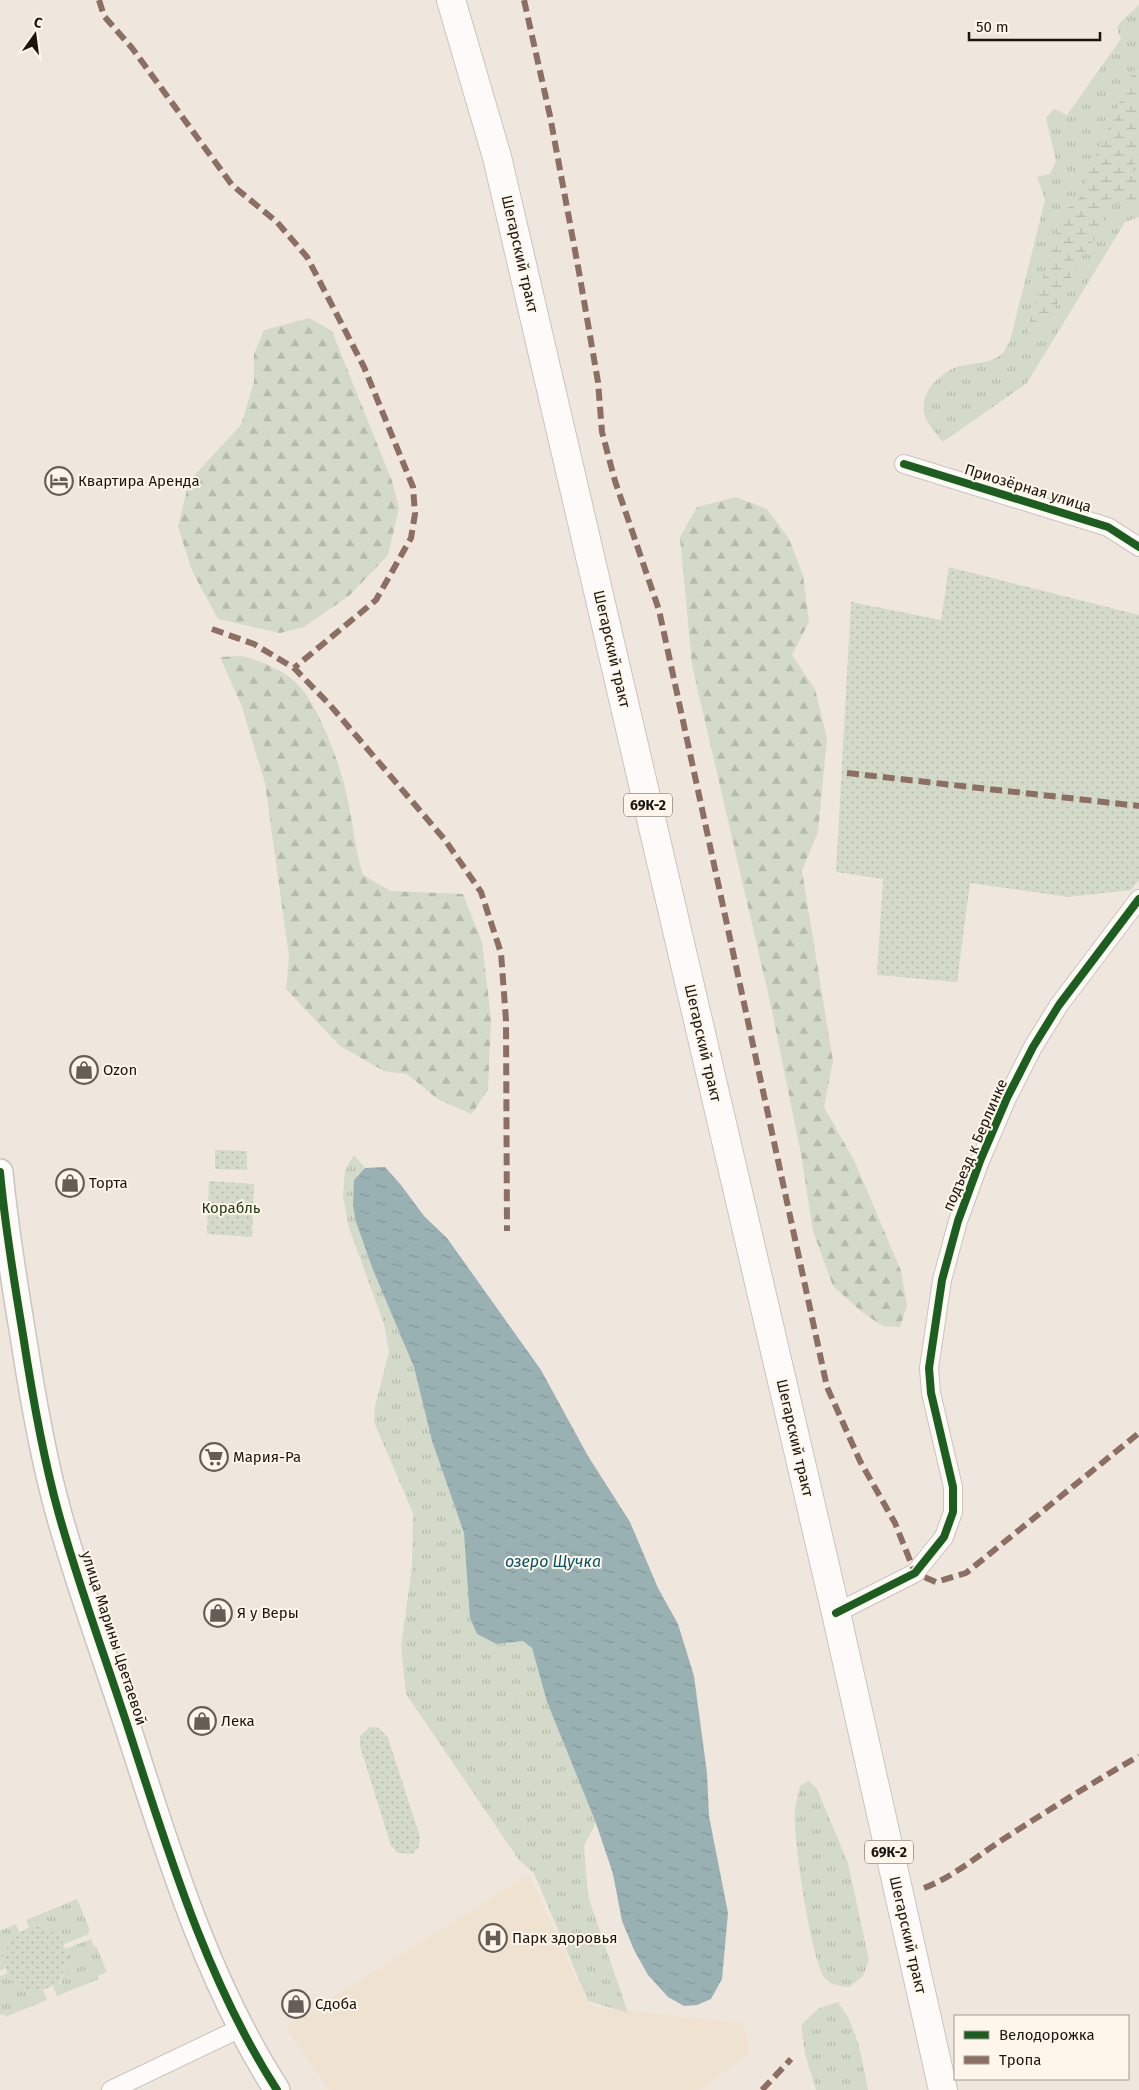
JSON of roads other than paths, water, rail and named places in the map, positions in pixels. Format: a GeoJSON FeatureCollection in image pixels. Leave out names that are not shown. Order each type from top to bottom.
{"type":"FeatureCollection","features":[{"type":"Feature","properties":{"kind":"main road","name":"Шегарский тракт"},"geometry":{"type":"LineString","coordinates":[[451,0],[502,176],[836,1613],[942,2090]]}},
{"type":"Feature","properties":{"kind":"street","name":"Приозёрная улица"},"geometry":{"type":"LineString","coordinates":[[904,464],[1108,527],[1139,547]]}},
{"type":"Feature","properties":{"kind":"street","name":"подъезд к Берлинке"},"geometry":{"type":"LineString","coordinates":[[836,1613],[915,1574],[944,1537],[952,1512],[953,1488],[931,1393],[929,1368],[942,1280],[958,1221],[1007,1098],[1033,1047],[1059,1005],[1139,899]]}},
{"type":"Feature","properties":{"kind":"street","name":"улица Марины Цветаевой"},"geometry":{"type":"LineString","coordinates":[[0,1172],[7,1235],[31,1384],[58,1513],[180,1883],[213,1968],[241,2028],[278,2090]]}},
{"type":"Feature","properties":{"kind":"street"},"geometry":{"type":"LineString","coordinates":[[111,2090],[241,2028]]}},
{"type":"Feature","properties":{"kind":"water","name":"озеро Щучка"},"geometry":{"type":"Polygon","coordinates":[[[385,1167],[424,1216],[447,1238],[541,1370],[588,1456],[630,1522],[658,1588],[678,1624],[694,1676],[707,1773],[709,1816],[728,1913],[722,1979],[711,1999],[697,2005],[684,2006],[668,1997],[648,1975],[634,1950],[622,1921],[613,1874],[596,1823],[547,1702],[532,1648],[523,1641],[496,1644],[477,1634],[470,1618],[464,1533],[432,1441],[414,1367],[373,1270],[356,1222],[353,1206],[354,1180],[365,1168],[385,1167]]]}},
{"type":"Feature","properties":{"kind":"place","name":"Квартира Аренда"},"geometry":{"type":"Point","coordinates":[59,481]}},
{"type":"Feature","properties":{"kind":"place","name":"Ozon"},"geometry":{"type":"Point","coordinates":[84,1070]}},
{"type":"Feature","properties":{"kind":"place","name":"Торта"},"geometry":{"type":"Point","coordinates":[70,1183]}},
{"type":"Feature","properties":{"kind":"place","name":"Мария-Ра"},"geometry":{"type":"Point","coordinates":[214,1457]}},
{"type":"Feature","properties":{"kind":"place","name":"Я у Веры"},"geometry":{"type":"Point","coordinates":[218,1613]}},
{"type":"Feature","properties":{"kind":"place","name":"Лека"},"geometry":{"type":"Point","coordinates":[202,1721]}},
{"type":"Feature","properties":{"kind":"place","name":"Парк здоровья"},"geometry":{"type":"Point","coordinates":[493,1938]}},
{"type":"Feature","properties":{"kind":"place","name":"Сдоба"},"geometry":{"type":"Point","coordinates":[296,2004]}},
{"type":"Feature","properties":{"kind":"park label","name":"Корабль"},"geometry":{"type":"Point","coordinates":[231,1208]}}]}
